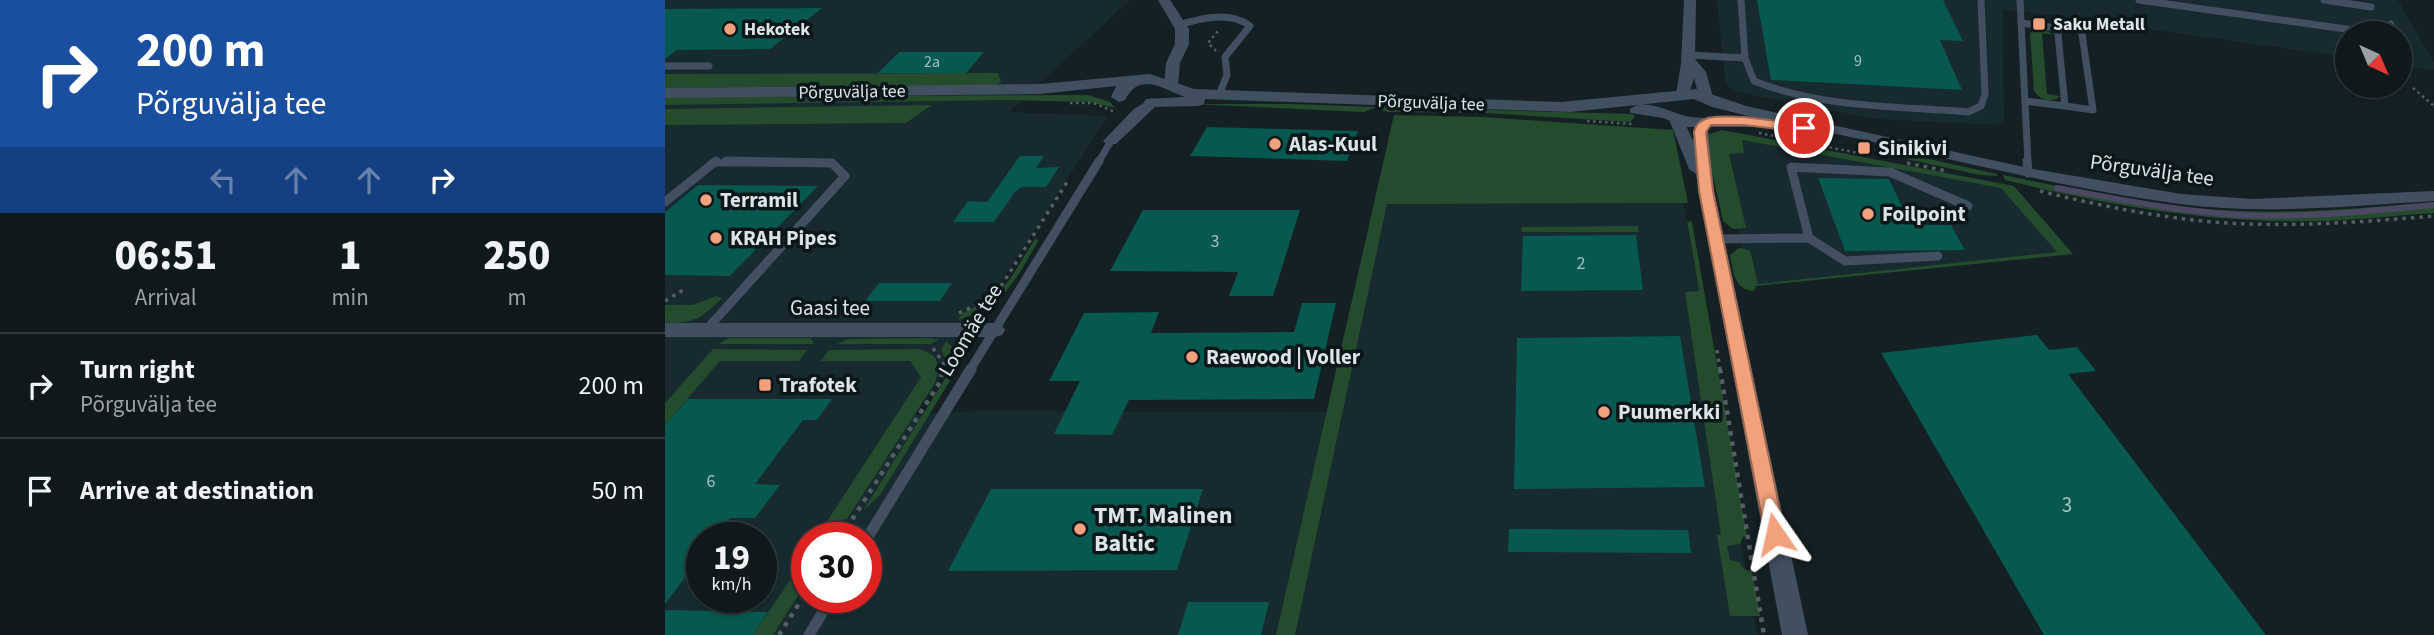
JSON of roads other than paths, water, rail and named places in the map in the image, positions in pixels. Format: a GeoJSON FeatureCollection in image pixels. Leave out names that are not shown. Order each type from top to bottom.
{"type":"FeatureCollection","features":[{"type":"Feature","properties":{"kind":"street"},"geometry":{"type":"LineString","coordinates":[[1151,102],[1162,98],[1171,86],[1173,63],[1182,44],[1182,29],[1164,0]]}},
{"type":"Feature","properties":{"kind":"street"},"geometry":{"type":"LineString","coordinates":[[1690,0],[1686,88],[1674,106],[1706,191]]}},
{"type":"Feature","properties":{"kind":"street"},"geometry":{"type":"LineString","coordinates":[[1689,57],[1712,101],[1721,110],[1700,128],[1706,191],[1795,635]]}},
{"type":"Feature","properties":{"kind":"street"},"geometry":{"type":"LineString","coordinates":[[1122,100],[1120,92],[1173,63]]}},
{"type":"Feature","properties":{"kind":"street","name":"Põrguvälja tee"},"geometry":{"type":"LineString","coordinates":[[665,93],[1040,89],[1141,79],[1165,80],[1171,86],[1193,94],[1262,97],[1557,107],[1674,106],[1712,101],[2028,173],[2141,194],[2252,205],[2434,196]]}},
{"type":"Feature","properties":{"kind":"street","name":"Põrguvälja tee"},"geometry":{"type":"LineString","coordinates":[[1040,89],[1151,102],[1262,97]]}},
{"type":"Feature","properties":{"kind":"street","name":"Loomäe tee"},"geometry":{"type":"LineString","coordinates":[[1111,141],[1125,112],[1122,100]]}},
{"type":"Feature","properties":{"kind":"street","name":"Loomäe tee"},"geometry":{"type":"LineString","coordinates":[[1111,141],[1151,102]]}},
{"type":"Feature","properties":{"kind":"street","name":"Põrguvälja tee"},"geometry":{"type":"LineString","coordinates":[[1674,106],[1686,122],[1744,121],[1868,138]]}},
{"type":"Feature","properties":{"kind":"street","name":"Gaasi tee"},"geometry":{"type":"LineString","coordinates":[[665,330],[995,330]]}},
{"type":"Feature","properties":{"kind":"lane"},"geometry":{"type":"LineString","coordinates":[[1741,0],[1745,58],[1754,81],[1774,90],[1826,99],[1968,111],[1981,106],[1985,94],[1981,0]]}},
{"type":"Feature","properties":{"kind":"lane"},"geometry":{"type":"LineString","coordinates":[[2021,0],[2028,173]]}},
{"type":"Feature","properties":{"kind":"lane"},"geometry":{"type":"LineString","coordinates":[[2139,0],[2335,28]]}},
{"type":"Feature","properties":{"kind":"lane"},"geometry":{"type":"LineString","coordinates":[[2324,0],[2371,7]]}},
{"type":"Feature","properties":{"kind":"lane"},"geometry":{"type":"LineString","coordinates":[[1179,25],[1192,21],[1229,18],[1246,22],[1250,26],[1225,57],[1227,75],[1219,95]]}},
{"type":"Feature","properties":{"kind":"lane"},"geometry":{"type":"LineString","coordinates":[[2021,23],[2057,28]]}},
{"type":"Feature","properties":{"kind":"lane"},"geometry":{"type":"LineString","coordinates":[[2025,101],[2093,110],[2081,27],[2057,24],[2065,106]]}},
{"type":"Feature","properties":{"kind":"lane"},"geometry":{"type":"LineString","coordinates":[[1689,57],[1745,58]]}},
{"type":"Feature","properties":{"kind":"lane"},"geometry":{"type":"LineString","coordinates":[[665,66],[709,66]]}},
{"type":"Feature","properties":{"kind":"lane","name":"Loomäe tee"},"geometry":{"type":"LineString","coordinates":[[877,522],[1111,141]]}},
{"type":"Feature","properties":{"kind":"lane"},"geometry":{"type":"LineString","coordinates":[[665,202],[716,161],[832,163],[845,176],[706,330]]}},
{"type":"Feature","properties":{"kind":"lane"},"geometry":{"type":"LineString","coordinates":[[1809,238],[1791,167],[1890,172],[1968,206]]}},
{"type":"Feature","properties":{"kind":"lane"},"geometry":{"type":"LineString","coordinates":[[1716,239],[1809,238],[1845,261],[1938,256]]}},
{"type":"Feature","properties":{"kind":"lane"},"geometry":{"type":"LineString","coordinates":[[809,635],[822,613]]}},
{"type":"Feature","properties":{"kind":"waterway"},"geometry":{"type":"LineString","coordinates":[[2057,188],[2172,208],[2242,215],[2314,215],[2434,205]]}},
{"type":"Feature","properties":{"kind":"place","name":"Saku Metall"},"geometry":{"type":"Point","coordinates":[2039,24]}},
{"type":"Feature","properties":{"kind":"place","name":"Hekotek"},"geometry":{"type":"Point","coordinates":[730,29]}},
{"type":"Feature","properties":{"kind":"place","name":"Alas-Kuul"},"geometry":{"type":"Point","coordinates":[1275,144]}},
{"type":"Feature","properties":{"kind":"place","name":"Sinikivi"},"geometry":{"type":"Point","coordinates":[1864,148]}},
{"type":"Feature","properties":{"kind":"place","name":"Terramil"},"geometry":{"type":"Point","coordinates":[706,200]}},
{"type":"Feature","properties":{"kind":"place","name":"Foilpoint"},"geometry":{"type":"Point","coordinates":[1868,214]}},
{"type":"Feature","properties":{"kind":"place","name":"KRAH Pipes"},"geometry":{"type":"Point","coordinates":[716,238]}},
{"type":"Feature","properties":{"kind":"place","name":"Raewood | Voller"},"geometry":{"type":"Point","coordinates":[1192,357]}},
{"type":"Feature","properties":{"kind":"place","name":"Trafotek"},"geometry":{"type":"Point","coordinates":[765,385]}},
{"type":"Feature","properties":{"kind":"place","name":"Puumerkki"},"geometry":{"type":"Point","coordinates":[1604,412]}},
{"type":"Feature","properties":{"kind":"place","name":"TMT. Malinen Baltic"},"geometry":{"type":"Point","coordinates":[1080,529]}}]}
